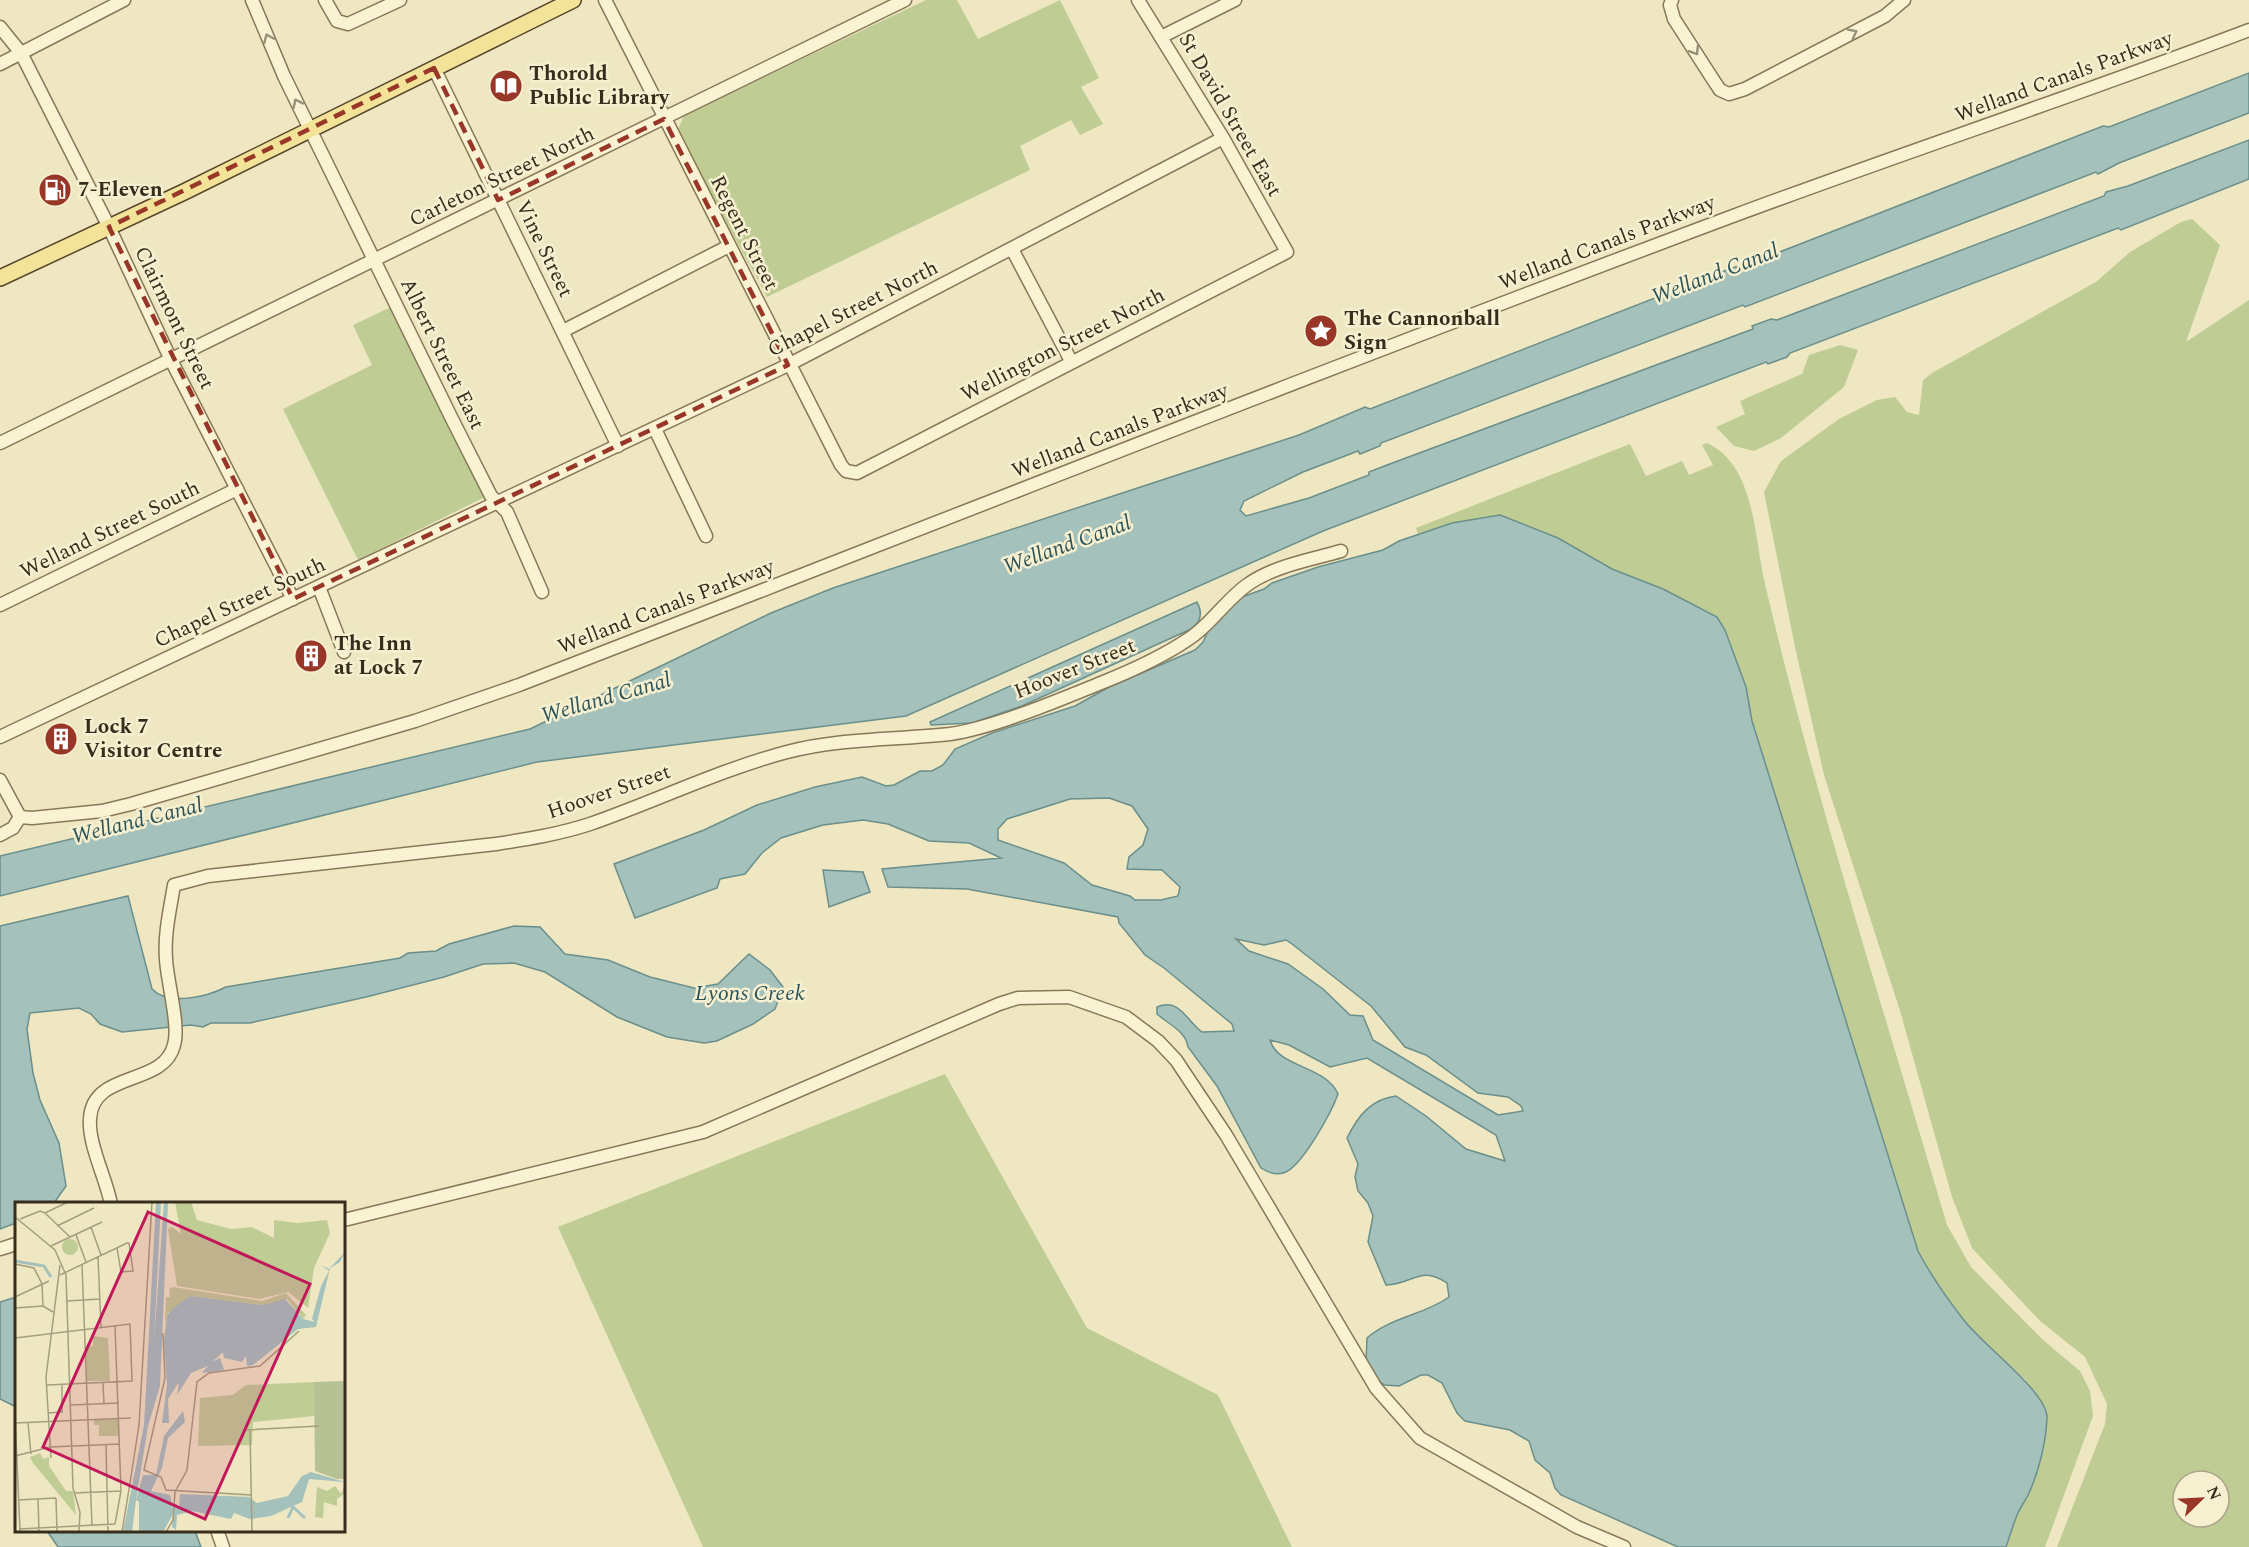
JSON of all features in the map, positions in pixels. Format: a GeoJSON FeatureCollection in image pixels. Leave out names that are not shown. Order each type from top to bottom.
{"type":"FeatureCollection","features":[{"type":"Feature","properties":{"kind":"main road"},"geometry":{"type":"LineString","coordinates":[[0,278],[311,130],[573,0]]}},
{"type":"Feature","properties":{"kind":"street"},"geometry":{"type":"LineString","coordinates":[[0,64],[124,0]]}},
{"type":"Feature","properties":{"kind":"street","name":"Albert Street East"},"geometry":{"type":"LineString","coordinates":[[252,0],[311,130],[375,261],[497,504],[507,512],[542,592]]}},
{"type":"Feature","properties":{"kind":"street"},"geometry":{"type":"LineString","coordinates":[[325,0],[337,21],[348,24],[400,0]]}},
{"type":"Feature","properties":{"kind":"street","name":"Regent Street"},"geometry":{"type":"LineString","coordinates":[[605,0],[788,365],[841,465],[846,471],[857,473]]}},
{"type":"Feature","properties":{"kind":"street","name":"Carleton Street North"},"geometry":{"type":"LineString","coordinates":[[0,443],[905,0]]}},
{"type":"Feature","properties":{"kind":"street","name":"St David Street East"},"geometry":{"type":"LineString","coordinates":[[1138,0],[1223,138],[1287,252]]}},
{"type":"Feature","properties":{"kind":"street"},"geometry":{"type":"LineString","coordinates":[[1161,36],[1235,0]]}},
{"type":"Feature","properties":{"kind":"street"},"geometry":{"type":"LineString","coordinates":[[1672,0],[1670,5],[1674,19],[1720,90],[1729,94],[1745,89],[1863,28],[1885,16],[1904,0]]}},
{"type":"Feature","properties":{"kind":"street","name":"Clairmont Street"},"geometry":{"type":"LineString","coordinates":[[0,27],[21,53],[109,227],[171,360],[293,599]]}},
{"type":"Feature","properties":{"kind":"street","name":"Welland Canals Parkway"},"geometry":{"type":"LineString","coordinates":[[17,813],[81,813],[123,806],[415,721],[519,685],[1521,297],[1735,216],[2078,95],[2249,30]]}},
{"type":"Feature","properties":{"kind":"street","name":"Vine Street"},"geometry":{"type":"LineString","coordinates":[[434,68],[618,446]]}},
{"type":"Feature","properties":{"kind":"street","name":"Chapel Street North"},"geometry":{"type":"LineString","coordinates":[[497,504],[788,365],[1223,138]]}},
{"type":"Feature","properties":{"kind":"street"},"geometry":{"type":"LineString","coordinates":[[563,331],[729,246]]}},
{"type":"Feature","properties":{"kind":"street"},"geometry":{"type":"LineString","coordinates":[[1012,249],[1071,361]]}},
{"type":"Feature","properties":{"kind":"street","name":"Wellington Street North"},"geometry":{"type":"LineString","coordinates":[[857,473],[1287,252]]}},
{"type":"Feature","properties":{"kind":"street"},"geometry":{"type":"LineString","coordinates":[[655,429],[706,536]]}},
{"type":"Feature","properties":{"kind":"street","name":"Welland Street South"},"geometry":{"type":"LineString","coordinates":[[0,605],[237,489]]}},
{"type":"Feature","properties":{"kind":"street","name":"Chapel Street South"},"geometry":{"type":"LineString","coordinates":[[0,737],[497,504]]}},
{"type":"Feature","properties":{"kind":"street","name":"Hoover Street"},"geometry":{"type":"LineString","coordinates":[[111,1202],[90,1130],[92,1107],[108,1088],[163,1063],[174,1047],[175,1031],[165,943],[174,885],[208,876],[496,844],[542,836],[588,824],[720,772],[789,751],[864,740],[951,734],[980,728],[1102,683],[1151,659],[1192,637],[1221,606],[1248,584],[1283,567],[1341,551]]}},
{"type":"Feature","properties":{"kind":"street"},"geometry":{"type":"LineString","coordinates":[[320,587],[344,652]]}},
{"type":"Feature","properties":{"kind":"street"},"geometry":{"type":"LineString","coordinates":[[0,835],[13,828],[17,813],[2,785]]}},
{"type":"Feature","properties":{"kind":"street"},"geometry":{"type":"LineString","coordinates":[[345,1220],[703,1132],[999,1005],[1018,998],[1069,997],[1126,1017],[1158,1041],[1176,1060],[1226,1135],[1376,1388],[1420,1438],[1576,1527],[1624,1547]]}},
{"type":"Feature","properties":{"kind":"street"},"geometry":{"type":"LineString","coordinates":[[0,1249],[15,1244]]}},
{"type":"Feature","properties":{"kind":"street"},"geometry":{"type":"LineString","coordinates":[[218,1532],[223,1547]]}},
{"type":"Feature","properties":{"kind":"highlighted area"},"geometry":{"type":"Polygon","coordinates":[[[434,68],[498,200],[664,119],[788,365],[293,599],[109,227],[434,68]]]}},
{"type":"Feature","properties":{"kind":"green space"},"geometry":{"type":"Polygon","coordinates":[[[926,0],[957,0],[978,39],[1060,0],[1099,78],[1081,87],[1103,124],[1080,135],[1071,120],[1020,146],[1030,170],[767,297],[677,132],[684,115],[926,0]]]}},
{"type":"Feature","properties":{"kind":"green space"},"geometry":{"type":"Polygon","coordinates":[[[2192,219],[2220,245],[2186,342],[2249,300],[2249,1547],[2057,1547],[2105,1424],[2107,1404],[2085,1357],[2039,1320],[1972,1248],[1952,1197],[1901,1014],[1824,775],[1795,647],[1764,492],[1781,461],[1839,419],[1877,400],[1895,397],[1907,412],[1919,415],[1923,380],[1932,373],[2096,282],[2130,252],[2181,222],[2192,219]]]}},
{"type":"Feature","properties":{"kind":"green space"},"geometry":{"type":"Polygon","coordinates":[[[391,307],[485,497],[358,560],[283,409],[372,365],[353,325],[391,307]]]}},
{"type":"Feature","properties":{"kind":"green space"},"geometry":{"type":"Polygon","coordinates":[[[1840,345],[1858,350],[1844,387],[1781,438],[1754,451],[1734,446],[1716,427],[1745,414],[1740,401],[1802,374],[1809,355],[1840,345]]]}},
{"type":"Feature","properties":{"kind":"green space"},"geometry":{"type":"Polygon","coordinates":[[[1707,443],[1723,454],[1735,468],[1750,505],[1765,584],[1806,745],[1947,1225],[1971,1267],[2043,1340],[2080,1371],[2090,1391],[2093,1416],[2045,1547],[2006,1547],[2017,1513],[2029,1492],[2026,1380],[2011,1370],[1980,1340],[1951,1304],[1918,1251],[1752,721],[1746,687],[1717,617],[1663,589],[1612,569],[1558,538],[1500,515],[1452,523],[1418,534],[1416,528],[1630,444],[1646,476],[1682,461],[1689,475],[1713,465],[1702,445],[1707,443]]]}},
{"type":"Feature","properties":{"kind":"green space"},"geometry":{"type":"Polygon","coordinates":[[[945,1074],[1087,1328],[1218,1395],[1292,1547],[703,1547],[558,1227],[945,1074]]]}},
{"type":"Feature","properties":{"kind":"water","name":"Welland Canal"},"geometry":{"type":"Polygon","coordinates":[[[2249,73],[2249,113],[2119,163],[2098,174],[2096,172],[1745,307],[1743,305],[1381,443],[1380,446],[1360,454],[1358,451],[1303,472],[1244,501],[1240,510],[1246,516],[1309,498],[1369,475],[1369,472],[1387,465],[1753,329],[1752,326],[1771,319],[1777,320],[2104,196],[2106,192],[2128,186],[2249,140],[2249,179],[2121,230],[2118,228],[1790,353],[1787,357],[1768,364],[1766,362],[1323,531],[906,716],[537,762],[0,896],[0,856],[530,729],[771,613],[833,588],[1299,435],[1365,407],[1370,409],[2103,126],[2109,127],[2249,73]]]}},
{"type":"Feature","properties":{"kind":"water"},"geometry":{"type":"Polygon","coordinates":[[[1500,515],[1558,538],[1612,569],[1663,589],[1717,617],[1725,630],[1746,687],[1752,721],[1918,1251],[1939,1286],[1963,1319],[2037,1395],[2044,1407],[2047,1418],[2039,1466],[2029,1493],[2016,1517],[2006,1547],[1678,1547],[1561,1495],[1555,1488],[1550,1473],[1535,1460],[1529,1441],[1510,1430],[1465,1421],[1457,1413],[1442,1383],[1428,1375],[1421,1375],[1399,1386],[1385,1385],[1377,1381],[1366,1362],[1367,1338],[1386,1325],[1429,1308],[1449,1297],[1447,1283],[1430,1276],[1423,1275],[1404,1282],[1386,1285],[1368,1242],[1373,1216],[1368,1203],[1358,1191],[1355,1177],[1358,1164],[1347,1138],[1366,1110],[1379,1101],[1396,1096],[1426,1116],[1466,1149],[1505,1161],[1496,1135],[1367,1058],[1330,1067],[1289,1045],[1270,1040],[1282,1056],[1323,1077],[1338,1094],[1307,1151],[1283,1173],[1268,1172],[1261,1168],[1217,1086],[1188,1047],[1184,1036],[1157,1014],[1157,1007],[1172,1005],[1202,1032],[1234,1031],[1232,1024],[1145,955],[1119,923],[1118,917],[967,889],[888,887],[882,869],[1001,858],[969,843],[929,841],[888,824],[863,820],[823,825],[781,838],[762,853],[745,874],[720,879],[717,888],[635,918],[614,864],[704,830],[757,805],[815,787],[862,777],[886,786],[894,785],[920,771],[932,771],[943,765],[955,749],[992,733],[1075,706],[1109,687],[1195,650],[1203,642],[1211,624],[1234,600],[1264,589],[1272,583],[1318,567],[1383,550],[1399,541],[1452,523],[1500,515]],[[1109,798],[1070,799],[1007,819],[998,829],[998,840],[1064,863],[1092,885],[1130,896],[1135,900],[1161,900],[1178,896],[1180,887],[1162,870],[1127,869],[1129,857],[1143,845],[1148,829],[1132,806],[1109,798]],[[1236,939],[1249,951],[1288,964],[1323,989],[1350,1015],[1363,1016],[1373,1040],[1498,1115],[1523,1111],[1521,1106],[1508,1097],[1478,1093],[1426,1055],[1405,1047],[1371,1006],[1286,940],[1264,945],[1236,939]]]}},
{"type":"Feature","properties":{"kind":"water"},"geometry":{"type":"Polygon","coordinates":[[[1197,602],[1200,617],[1191,629],[1022,706],[972,723],[931,725],[930,722],[1197,602]]]}},
{"type":"Feature","properties":{"kind":"water"},"geometry":{"type":"Polygon","coordinates":[[[823,870],[863,872],[870,892],[829,907],[823,870]]]}},
{"type":"Feature","properties":{"kind":"water","name":"Lyons Creek"},"geometry":{"type":"Polygon","coordinates":[[[128,896],[152,989],[159,994],[177,998],[198,997],[226,987],[400,958],[408,953],[436,951],[449,944],[514,926],[540,927],[565,954],[608,960],[650,977],[694,988],[718,984],[749,954],[770,970],[783,987],[775,1009],[753,1024],[717,1041],[704,1043],[667,1037],[617,1017],[545,972],[514,963],[483,964],[444,977],[366,997],[250,1023],[211,1023],[203,1027],[191,1025],[122,1032],[100,1024],[91,1014],[79,1008],[30,1013],[27,1029],[33,1073],[40,1100],[59,1143],[66,1186],[55,1202],[15,1202],[15,1223],[0,1229],[0,926],[128,896]]]}},
{"type":"Feature","properties":{"kind":"water"},"geometry":{"type":"Polygon","coordinates":[[[15,1297],[15,1406],[0,1399],[0,1302],[15,1297]]]}},
{"type":"Feature","properties":{"kind":"water"},"geometry":{"type":"Polygon","coordinates":[[[48,1532],[195,1532],[201,1547],[58,1547],[48,1532]]]}},
{"type":"Feature","properties":{"kind":"place","name":"Thorold Public Library"},"geometry":{"type":"Point","coordinates":[506,86]}},
{"type":"Feature","properties":{"kind":"place","name":"7-Eleven"},"geometry":{"type":"Point","coordinates":[55,190]}},
{"type":"Feature","properties":{"kind":"place","name":"The Cannonball Sign"},"geometry":{"type":"Point","coordinates":[1321,331]}},
{"type":"Feature","properties":{"kind":"place","name":"The Inn at Lock 7"},"geometry":{"type":"Point","coordinates":[311,656]}},
{"type":"Feature","properties":{"kind":"place","name":"Lock 7 Visitor Centre"},"geometry":{"type":"Point","coordinates":[61,739]}}]}
